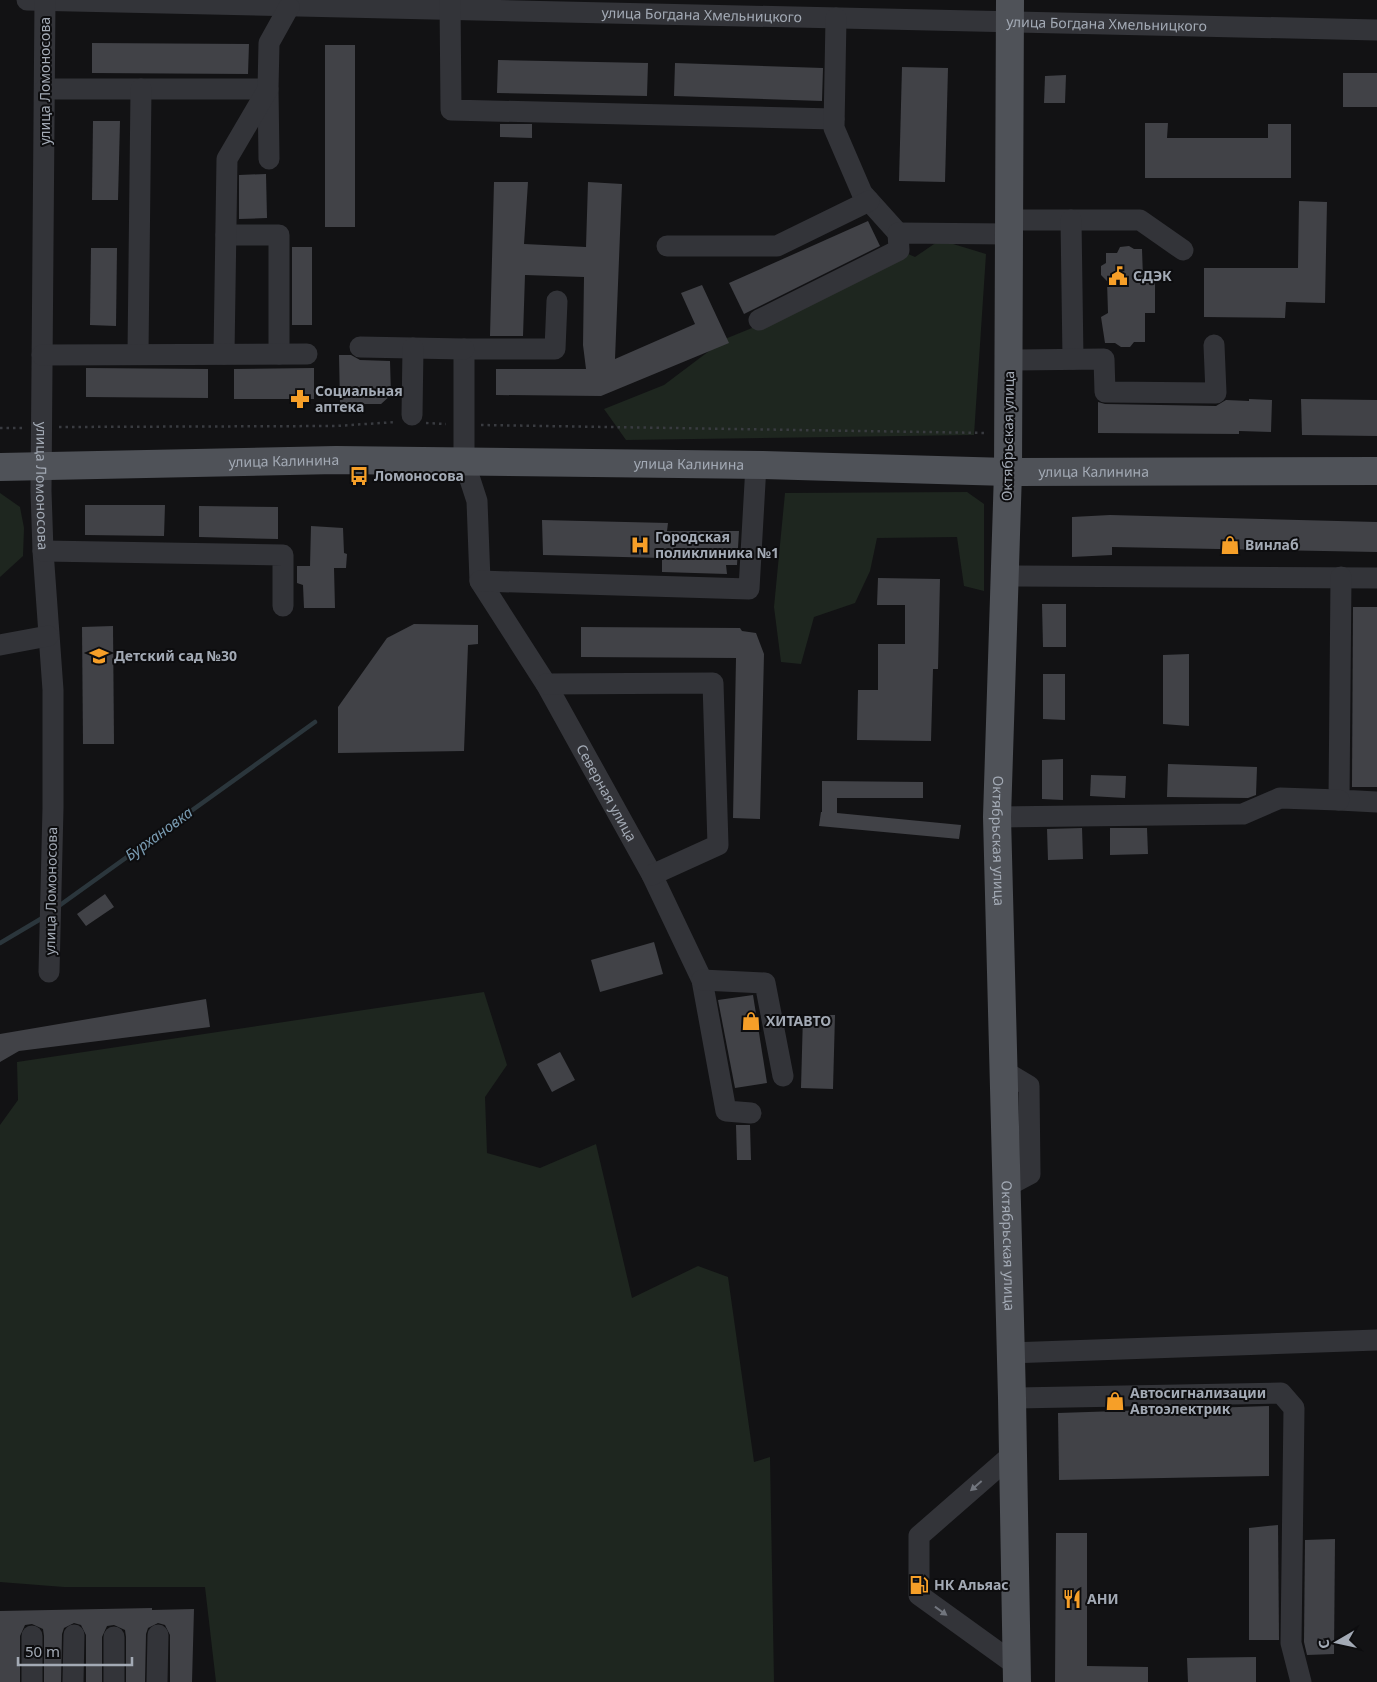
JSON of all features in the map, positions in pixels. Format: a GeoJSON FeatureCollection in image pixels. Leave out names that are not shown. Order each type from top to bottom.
{"type":"FeatureCollection","features":[{"type":"Feature","properties":{"kind":"main road","name":"Октябрьская улица"},"geometry":{"type":"LineString","coordinates":[[1010,11],[1008,472],[998,816],[1012,1398],[1016,1674]]}},
{"type":"Feature","properties":{"kind":"main road","name":"улица Калинина"},"geometry":{"type":"LineString","coordinates":[[0,467],[336,460],[756,465],[1008,472],[1377,471]]}},
{"type":"Feature","properties":{"kind":"street","name":"улица Богдана Хмельницкого"},"geometry":{"type":"LineString","coordinates":[[27,0],[264,3],[289,6],[450,5],[836,18],[1010,11],[1377,30]]}},
{"type":"Feature","properties":{"kind":"street","name":"улица Ломоносова"},"geometry":{"type":"LineString","coordinates":[[45,0],[42,467],[43,552],[53,690],[54,788],[49,972]]}},
{"type":"Feature","properties":{"kind":"street"},"geometry":{"type":"LineString","coordinates":[[450,5],[451,110],[834,119]]}},
{"type":"Feature","properties":{"kind":"street"},"geometry":{"type":"LineString","coordinates":[[269,159],[269,43],[289,6]]}},
{"type":"Feature","properties":{"kind":"street"},"geometry":{"type":"LineString","coordinates":[[759,320],[898,250],[898,233],[862,193],[834,128],[836,18]]}},
{"type":"Feature","properties":{"kind":"street"},"geometry":{"type":"LineString","coordinates":[[45,89],[268,89]]}},
{"type":"Feature","properties":{"kind":"street"},"geometry":{"type":"LineString","coordinates":[[138,354],[141,89]]}},
{"type":"Feature","properties":{"kind":"street"},"geometry":{"type":"LineString","coordinates":[[224,354],[227,159],[268,89]]}},
{"type":"Feature","properties":{"kind":"street"},"geometry":{"type":"LineString","coordinates":[[667,246],[777,246],[869,201]]}},
{"type":"Feature","properties":{"kind":"street"},"geometry":{"type":"LineString","coordinates":[[1071,220],[1073,359]]}},
{"type":"Feature","properties":{"kind":"street"},"geometry":{"type":"LineString","coordinates":[[898,233],[1009,227],[1071,220],[1140,220],[1183,250]]}},
{"type":"Feature","properties":{"kind":"street"},"geometry":{"type":"LineString","coordinates":[[226,235],[279,236],[279,354]]}},
{"type":"Feature","properties":{"kind":"street"},"geometry":{"type":"LineString","coordinates":[[360,347],[556,348],[557,301]]}},
{"type":"Feature","properties":{"kind":"street"},"geometry":{"type":"LineString","coordinates":[[1008,360],[1104,358],[1105,392],[1216,393],[1214,345]]}},
{"type":"Feature","properties":{"kind":"street"},"geometry":{"type":"LineString","coordinates":[[411,420],[413,348]]}},
{"type":"Feature","properties":{"kind":"street"},"geometry":{"type":"LineString","coordinates":[[464,349],[464,461],[477,501],[480,581],[749,589],[756,465]]}},
{"type":"Feature","properties":{"kind":"street"},"geometry":{"type":"LineString","coordinates":[[42,354],[307,354]]}},
{"type":"Feature","properties":{"kind":"street"},"geometry":{"type":"LineString","coordinates":[[43,552],[283,555],[282,606]]}},
{"type":"Feature","properties":{"kind":"street"},"geometry":{"type":"LineString","coordinates":[[1006,576],[1377,578]]}},
{"type":"Feature","properties":{"kind":"street"},"geometry":{"type":"LineString","coordinates":[[1339,800],[1341,577]]}},
{"type":"Feature","properties":{"kind":"street","name":"Северная улица"},"geometry":{"type":"LineString","coordinates":[[480,581],[546,684],[652,875],[702,980],[726,1111],[751,1113]]}},
{"type":"Feature","properties":{"kind":"street"},"geometry":{"type":"LineString","coordinates":[[0,645],[48,636]]}},
{"type":"Feature","properties":{"kind":"street"},"geometry":{"type":"LineString","coordinates":[[546,684],[713,683],[718,846],[652,875]]}},
{"type":"Feature","properties":{"kind":"street"},"geometry":{"type":"LineString","coordinates":[[998,816],[1243,814],[1280,798],[1377,802]]}},
{"type":"Feature","properties":{"kind":"street"},"geometry":{"type":"LineString","coordinates":[[702,980],[765,983],[783,1076]]}},
{"type":"Feature","properties":{"kind":"street"},"geometry":{"type":"LineString","coordinates":[[1011,1353],[1377,1340]]}},
{"type":"Feature","properties":{"kind":"street"},"geometry":{"type":"LineString","coordinates":[[1012,1398],[1281,1393],[1294,1408],[1291,1643],[1301,1682]]}},
{"type":"Feature","properties":{"kind":"street"},"geometry":{"type":"LineString","coordinates":[[1013,1454],[919,1536],[919,1595],[1016,1674]]}},
{"type":"Feature","properties":{"kind":"street"},"geometry":{"type":"LineString","coordinates":[[74,1635],[74,1682]]}},
{"type":"Feature","properties":{"kind":"street"},"geometry":{"type":"LineString","coordinates":[[157,1682],[158,1635]]}},
{"type":"Feature","properties":{"kind":"street"},"geometry":{"type":"LineString","coordinates":[[32,1636],[32,1682]]}},
{"type":"Feature","properties":{"kind":"street"},"geometry":{"type":"LineString","coordinates":[[114,1637],[114,1682]]}},
{"type":"Feature","properties":{"kind":"path"},"geometry":{"type":"LineString","coordinates":[[0,428],[336,426],[411,420],[464,425],[1008,433]]}},
{"type":"Feature","properties":{"kind":"shaded area"},"geometry":{"type":"Polygon","coordinates":[[[940,240],[986,254],[974,435],[626,440],[604,409],[664,385],[725,339],[752,328],[899,250],[915,257],[940,240]]]}},
{"type":"Feature","properties":{"kind":"shaded area"},"geometry":{"type":"Polygon","coordinates":[[[967,492],[984,504],[984,591],[964,586],[957,537],[877,538],[870,571],[855,603],[814,617],[801,664],[781,662],[774,607],[785,493],[967,492]]]}},
{"type":"Feature","properties":{"kind":"shaded area"},"geometry":{"type":"Polygon","coordinates":[[[0,493],[20,507],[24,528],[23,556],[0,577],[0,493]]]}},
{"type":"Feature","properties":{"kind":"shaded area"},"geometry":{"type":"Polygon","coordinates":[[[484,992],[507,1065],[485,1097],[487,1153],[540,1168],[596,1144],[632,1298],[698,1266],[728,1277],[754,1462],[770,1457],[774,1682],[216,1682],[205,1587],[64,1587],[0,1582],[0,1125],[18,1100],[17,1062],[484,992]]]}},
{"type":"Feature","properties":{"kind":"building"},"geometry":{"type":"Polygon","coordinates":[[[92,43],[249,44],[248,74],[92,73],[92,43]]]}},
{"type":"Feature","properties":{"kind":"building"},"geometry":{"type":"Polygon","coordinates":[[[325,45],[355,45],[355,227],[325,227],[325,45]]]}},
{"type":"Feature","properties":{"kind":"building"},"geometry":{"type":"Polygon","coordinates":[[[498,60],[648,63],[647,96],[497,93],[498,60]]]}},
{"type":"Feature","properties":{"kind":"building"},"geometry":{"type":"Polygon","coordinates":[[[675,63],[823,68],[822,101],[674,96],[675,63]]]}},
{"type":"Feature","properties":{"kind":"building"},"geometry":{"type":"Polygon","coordinates":[[[902,67],[948,68],[945,182],[899,181],[902,67]]]}},
{"type":"Feature","properties":{"kind":"building"},"geometry":{"type":"Polygon","coordinates":[[[1343,73],[1377,73],[1377,107],[1343,107],[1343,73]]]}},
{"type":"Feature","properties":{"kind":"building"},"geometry":{"type":"Polygon","coordinates":[[[1066,75],[1065,103],[1044,103],[1045,76],[1066,75]]]}},
{"type":"Feature","properties":{"kind":"building"},"geometry":{"type":"Polygon","coordinates":[[[93,121],[120,121],[118,200],[92,200],[93,121]]]}},
{"type":"Feature","properties":{"kind":"building"},"geometry":{"type":"Polygon","coordinates":[[[1145,123],[1168,123],[1167,138],[1268,138],[1268,124],[1291,124],[1291,178],[1145,178],[1145,123]]]}},
{"type":"Feature","properties":{"kind":"building"},"geometry":{"type":"Polygon","coordinates":[[[500,124],[532,124],[532,138],[500,137],[500,124]]]}},
{"type":"Feature","properties":{"kind":"building"},"geometry":{"type":"Polygon","coordinates":[[[266,174],[267,218],[239,219],[239,175],[266,174]]]}},
{"type":"Feature","properties":{"kind":"building"},"geometry":{"type":"Polygon","coordinates":[[[494,182],[528,182],[524,244],[586,247],[588,182],[622,184],[615,359],[695,324],[681,293],[702,285],[729,343],[601,396],[496,395],[496,369],[586,369],[583,345],[584,277],[525,275],[523,336],[490,336],[494,182]]]}},
{"type":"Feature","properties":{"kind":"building"},"geometry":{"type":"Polygon","coordinates":[[[1299,201],[1327,202],[1325,303],[1286,302],[1285,318],[1204,317],[1204,268],[1298,268],[1299,201]]]}},
{"type":"Feature","properties":{"kind":"building"},"geometry":{"type":"Polygon","coordinates":[[[868,221],[880,246],[744,314],[729,283],[868,221]]]}},
{"type":"Feature","properties":{"kind":"building"},"geometry":{"type":"Polygon","coordinates":[[[1129,246],[1134,249],[1142,249],[1143,278],[1155,278],[1155,313],[1145,313],[1145,342],[1134,342],[1130,347],[1121,347],[1115,343],[1105,343],[1101,317],[1108,313],[1107,281],[1101,275],[1101,266],[1106,263],[1106,253],[1117,253],[1120,247],[1129,246]]]}},
{"type":"Feature","properties":{"kind":"building"},"geometry":{"type":"Polygon","coordinates":[[[292,247],[312,247],[312,325],[292,325],[292,247]]]}},
{"type":"Feature","properties":{"kind":"building"},"geometry":{"type":"Polygon","coordinates":[[[91,248],[117,248],[116,326],[90,325],[91,248]]]}},
{"type":"Feature","properties":{"kind":"building"},"geometry":{"type":"Polygon","coordinates":[[[339,355],[351,355],[360,360],[390,361],[391,395],[381,404],[340,404],[339,355]]]}},
{"type":"Feature","properties":{"kind":"building"},"geometry":{"type":"Polygon","coordinates":[[[86,368],[208,369],[208,398],[86,397],[86,368]]]}},
{"type":"Feature","properties":{"kind":"building"},"geometry":{"type":"Polygon","coordinates":[[[314,368],[314,399],[234,399],[234,369],[314,368]]]}},
{"type":"Feature","properties":{"kind":"building"},"geometry":{"type":"Polygon","coordinates":[[[1249,399],[1272,400],[1271,432],[1239,431],[1239,434],[1098,433],[1098,402],[1105,404],[1216,406],[1226,400],[1249,401],[1249,399]]]}},
{"type":"Feature","properties":{"kind":"building"},"geometry":{"type":"Polygon","coordinates":[[[1301,399],[1377,400],[1377,436],[1302,435],[1301,399]]]}},
{"type":"Feature","properties":{"kind":"building"},"geometry":{"type":"Polygon","coordinates":[[[85,505],[165,505],[164,536],[85,535],[85,505]]]}},
{"type":"Feature","properties":{"kind":"building"},"geometry":{"type":"Polygon","coordinates":[[[199,506],[278,507],[278,539],[199,537],[199,506]]]}},
{"type":"Feature","properties":{"kind":"building"},"geometry":{"type":"Polygon","coordinates":[[[1110,515],[1377,522],[1377,552],[1112,547],[1112,555],[1072,557],[1072,517],[1110,515]]]}},
{"type":"Feature","properties":{"kind":"building","name":"Городская поликлиника №1"},"geometry":{"type":"Polygon","coordinates":[[[542,520],[668,523],[667,531],[739,531],[737,565],[726,565],[727,574],[662,572],[662,558],[543,555],[542,520]]]}},
{"type":"Feature","properties":{"kind":"building"},"geometry":{"type":"Polygon","coordinates":[[[311,526],[343,528],[344,553],[347,554],[346,568],[334,568],[335,608],[304,608],[303,585],[297,583],[297,566],[310,566],[311,526]]]}},
{"type":"Feature","properties":{"kind":"building"},"geometry":{"type":"Polygon","coordinates":[[[878,578],[940,579],[938,669],[933,669],[931,741],[857,740],[858,690],[878,690],[878,644],[905,644],[905,605],[877,605],[878,578]]]}},
{"type":"Feature","properties":{"kind":"building"},"geometry":{"type":"Polygon","coordinates":[[[1042,604],[1066,604],[1066,647],[1043,647],[1042,604]]]}},
{"type":"Feature","properties":{"kind":"building"},"geometry":{"type":"Polygon","coordinates":[[[1353,607],[1377,607],[1377,787],[1352,787],[1353,607]]]}},
{"type":"Feature","properties":{"kind":"building"},"geometry":{"type":"Polygon","coordinates":[[[414,624],[478,625],[478,644],[468,645],[464,751],[338,753],[338,707],[387,638],[414,624]]]}},
{"type":"Feature","properties":{"kind":"building"},"geometry":{"type":"Polygon","coordinates":[[[113,626],[114,744],[83,744],[82,627],[113,626]]]}},
{"type":"Feature","properties":{"kind":"building"},"geometry":{"type":"Polygon","coordinates":[[[581,627],[740,628],[742,631],[756,633],[764,654],[760,819],[733,818],[736,658],[581,657],[581,627]]]}},
{"type":"Feature","properties":{"kind":"building"},"geometry":{"type":"Polygon","coordinates":[[[1189,654],[1189,726],[1163,724],[1163,655],[1189,654]]]}},
{"type":"Feature","properties":{"kind":"building"},"geometry":{"type":"Polygon","coordinates":[[[1043,674],[1065,674],[1065,720],[1043,719],[1043,674]]]}},
{"type":"Feature","properties":{"kind":"building"},"geometry":{"type":"Polygon","coordinates":[[[1063,759],[1063,800],[1042,799],[1042,760],[1063,759]]]}},
{"type":"Feature","properties":{"kind":"building"},"geometry":{"type":"Polygon","coordinates":[[[1168,764],[1257,767],[1256,795],[1248,798],[1167,797],[1168,764]]]}},
{"type":"Feature","properties":{"kind":"building"},"geometry":{"type":"Polygon","coordinates":[[[1091,775],[1126,776],[1125,798],[1090,796],[1091,775]]]}},
{"type":"Feature","properties":{"kind":"building"},"geometry":{"type":"Polygon","coordinates":[[[822,781],[923,782],[923,798],[837,798],[837,813],[961,825],[959,839],[819,826],[822,812],[822,781]]]}},
{"type":"Feature","properties":{"kind":"building"},"geometry":{"type":"Polygon","coordinates":[[[1082,828],[1083,859],[1048,860],[1047,829],[1082,828]]]}},
{"type":"Feature","properties":{"kind":"building"},"geometry":{"type":"Polygon","coordinates":[[[1110,828],[1147,828],[1148,854],[1110,855],[1110,828]]]}},
{"type":"Feature","properties":{"kind":"building"},"geometry":{"type":"Polygon","coordinates":[[[105,894],[114,907],[86,926],[77,914],[105,894]]]}},
{"type":"Feature","properties":{"kind":"building"},"geometry":{"type":"Polygon","coordinates":[[[654,942],[663,974],[600,992],[591,960],[654,942]]]}},
{"type":"Feature","properties":{"kind":"building"},"geometry":{"type":"Polygon","coordinates":[[[753,995],[767,1083],[735,1088],[718,1000],[753,995]]]}},
{"type":"Feature","properties":{"kind":"building"},"geometry":{"type":"Polygon","coordinates":[[[206,999],[210,1027],[19,1051],[0,1062],[0,1034],[206,999]]]}},
{"type":"Feature","properties":{"kind":"building"},"geometry":{"type":"Polygon","coordinates":[[[803,1015],[835,1015],[833,1089],[801,1088],[803,1015]]]}},
{"type":"Feature","properties":{"kind":"building"},"geometry":{"type":"Polygon","coordinates":[[[560,1052],[575,1080],[552,1092],[537,1064],[560,1052]]]}},
{"type":"Feature","properties":{"kind":"building"},"geometry":{"type":"Polygon","coordinates":[[[736,1125],[750,1125],[751,1160],[737,1160],[736,1125]]]}},
{"type":"Feature","properties":{"kind":"building"},"geometry":{"type":"Polygon","coordinates":[[[1269,1406],[1269,1476],[1059,1480],[1058,1413],[1269,1406]]]}},
{"type":"Feature","properties":{"kind":"building"},"geometry":{"type":"Polygon","coordinates":[[[1278,1525],[1279,1640],[1249,1640],[1249,1528],[1278,1525]]]}},
{"type":"Feature","properties":{"kind":"building","name":"АНИ"},"geometry":{"type":"Polygon","coordinates":[[[1056,1533],[1087,1533],[1087,1666],[1148,1667],[1148,1682],[1055,1682],[1056,1533]]]}},
{"type":"Feature","properties":{"kind":"building"},"geometry":{"type":"Polygon","coordinates":[[[1335,1539],[1334,1654],[1307,1655],[1304,1642],[1305,1540],[1335,1539]]]}},
{"type":"Feature","properties":{"kind":"building"},"geometry":{"type":"Polygon","coordinates":[[[152,1608],[152,1610],[194,1609],[192,1682],[170,1682],[170,1635],[165,1625],[158,1623],[148,1628],[146,1634],[145,1682],[126,1682],[125,1630],[114,1625],[107,1626],[102,1637],[102,1682],[86,1682],[86,1635],[81,1625],[74,1623],[64,1628],[62,1634],[61,1682],[44,1682],[43,1629],[32,1624],[25,1625],[20,1636],[20,1682],[0,1682],[0,1611],[152,1608]]]}},
{"type":"Feature","properties":{"kind":"building"},"geometry":{"type":"Polygon","coordinates":[[[1256,1657],[1256,1682],[1188,1682],[1187,1658],[1256,1657]]]}},
{"type":"Feature","properties":{"kind":"waterway","name":"Бурхановка"},"geometry":{"type":"LineString","coordinates":[[56,908],[315,722]]}},
{"type":"Feature","properties":{"kind":"waterway","name":"Бурхановка"},"geometry":{"type":"LineString","coordinates":[[0,943],[44,917]]}},
{"type":"Feature","properties":{"kind":"place","name":"СДЭК"},"geometry":{"type":"Point","coordinates":[1118,276]}},
{"type":"Feature","properties":{"kind":"place","name":"Социальная аптека"},"geometry":{"type":"Point","coordinates":[300,399]}},
{"type":"Feature","properties":{"kind":"place","name":"Ломоносова"},"geometry":{"type":"Point","coordinates":[359,476]}},
{"type":"Feature","properties":{"kind":"place","name":"Городская поликлиника №1"},"geometry":{"type":"Point","coordinates":[640,545]}},
{"type":"Feature","properties":{"kind":"place","name":"Винлаб"},"geometry":{"type":"Point","coordinates":[1230,545]}},
{"type":"Feature","properties":{"kind":"place","name":"Детский сад №30"},"geometry":{"type":"Point","coordinates":[99,656]}},
{"type":"Feature","properties":{"kind":"place","name":"ХИТАВТО"},"geometry":{"type":"Point","coordinates":[751,1021]}},
{"type":"Feature","properties":{"kind":"place","name":"Автосигнализации Автоэлектрик"},"geometry":{"type":"Point","coordinates":[1115,1401]}},
{"type":"Feature","properties":{"kind":"place","name":"НК Альяас"},"geometry":{"type":"Point","coordinates":[919,1585]}},
{"type":"Feature","properties":{"kind":"place","name":"АНИ"},"geometry":{"type":"Point","coordinates":[1072,1599]}}]}
